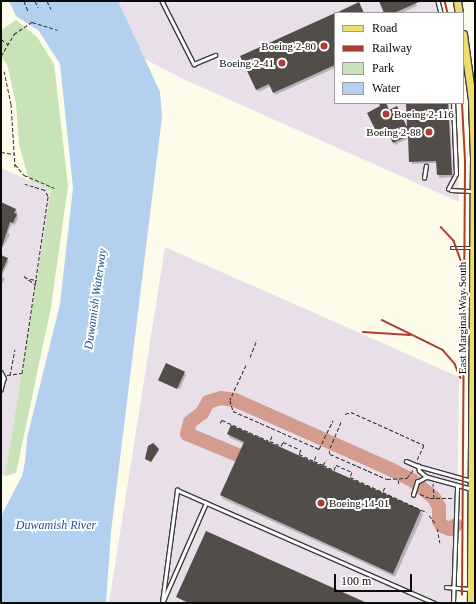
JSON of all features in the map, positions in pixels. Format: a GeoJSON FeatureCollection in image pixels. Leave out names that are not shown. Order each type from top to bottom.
{"type":"FeatureCollection","features":[{"type":"Feature","properties":{"kind":"main road"},"geometry":{"type":"LineString","coordinates":[[457,1],[459,12]]}},
{"type":"Feature","properties":{"kind":"main road","name":"East Marginal Way South"},"geometry":{"type":"LineString","coordinates":[[464,41],[472,100],[474,192],[472,481],[474,490],[471,603]]}},
{"type":"Feature","properties":{"kind":"lane"},"geometry":{"type":"LineString","coordinates":[[162,1],[194,64],[215,54]]}},
{"type":"Feature","properties":{"kind":"lane"},"geometry":{"type":"LineString","coordinates":[[438,1],[441,12]]}},
{"type":"Feature","properties":{"kind":"lane"},"geometry":{"type":"LineString","coordinates":[[453,104],[456,174],[450,190],[474,192]]}},
{"type":"Feature","properties":{"kind":"lane"},"geometry":{"type":"LineString","coordinates":[[424,178],[426,166]]}},
{"type":"Feature","properties":{"kind":"lane"},"geometry":{"type":"LineString","coordinates":[[452,248],[473,248]]}},
{"type":"Feature","properties":{"kind":"lane"},"geometry":{"type":"LineString","coordinates":[[1,390],[4,383],[2,374]]}},
{"type":"Feature","properties":{"kind":"lane"},"geometry":{"type":"LineString","coordinates":[[406,461],[418,466],[472,481]]}},
{"type":"Feature","properties":{"kind":"lane"},"geometry":{"type":"LineString","coordinates":[[418,466],[419,471],[426,477],[457,487],[474,490]]}},
{"type":"Feature","properties":{"kind":"lane"},"geometry":{"type":"LineString","coordinates":[[412,495],[417,482],[426,477]]}},
{"type":"Feature","properties":{"kind":"lane"},"geometry":{"type":"LineString","coordinates":[[453,603],[455,587],[457,487]]}},
{"type":"Feature","properties":{"kind":"lane"},"geometry":{"type":"LineString","coordinates":[[162,603],[175,493],[177,490],[434,603]]}},
{"type":"Feature","properties":{"kind":"lane"},"geometry":{"type":"LineString","coordinates":[[162,603],[206,503]]}},
{"type":"Feature","properties":{"kind":"lane"},"geometry":{"type":"LineString","coordinates":[[446,587],[471,589]]}},
{"type":"Feature","properties":{"kind":"path"},"geometry":{"type":"LineString","coordinates":[[24,1],[28,11]]}},
{"type":"Feature","properties":{"kind":"path"},"geometry":{"type":"LineString","coordinates":[[35,1],[38,7]]}},
{"type":"Feature","properties":{"kind":"path"},"geometry":{"type":"LineString","coordinates":[[47,1],[50,9]]}},
{"type":"Feature","properties":{"kind":"path"},"geometry":{"type":"LineString","coordinates":[[1,56],[14,34],[32,22],[58,30]]}},
{"type":"Feature","properties":{"kind":"path"},"geometry":{"type":"LineString","coordinates":[[1,40],[8,43]]}},
{"type":"Feature","properties":{"kind":"path"},"geometry":{"type":"LineString","coordinates":[[1,49],[1,54]]}},
{"type":"Feature","properties":{"kind":"path"},"geometry":{"type":"LineString","coordinates":[[4,71],[11,104],[15,167]]}},
{"type":"Feature","properties":{"kind":"path"},"geometry":{"type":"LineString","coordinates":[[1,152],[14,154]]}},
{"type":"Feature","properties":{"kind":"path"},"geometry":{"type":"LineString","coordinates":[[15,164],[19,166],[24,174],[54,188]]}},
{"type":"Feature","properties":{"kind":"path"},"geometry":{"type":"LineString","coordinates":[[2,374],[10,375],[22,373],[37,280],[48,194],[43,189],[25,184]]}},
{"type":"Feature","properties":{"kind":"path"},"geometry":{"type":"LineString","coordinates":[[24,276],[36,285]]}},
{"type":"Feature","properties":{"kind":"path"},"geometry":{"type":"LineString","coordinates":[[30,279],[37,280]]}},
{"type":"Feature","properties":{"kind":"path"},"geometry":{"type":"LineString","coordinates":[[250,357],[257,340]]}},
{"type":"Feature","properties":{"kind":"path"},"geometry":{"type":"LineString","coordinates":[[10,375],[15,349]]}},
{"type":"Feature","properties":{"kind":"path"},"geometry":{"type":"LineString","coordinates":[[230,406],[246,364]]}},
{"type":"Feature","properties":{"kind":"path"},"geometry":{"type":"LineString","coordinates":[[230,406],[234,412],[319,449],[333,420]]}},
{"type":"Feature","properties":{"kind":"path"},"geometry":{"type":"LineString","coordinates":[[345,414],[351,412],[424,445],[417,460]]}},
{"type":"Feature","properties":{"kind":"path"},"geometry":{"type":"LineString","coordinates":[[220,423],[222,420],[281,446],[283,442],[301,450],[300,454],[314,461],[334,470],[336,465],[352,472],[350,477],[426,512]]}},
{"type":"Feature","properties":{"kind":"path"},"geometry":{"type":"LineString","coordinates":[[341,422],[329,453],[389,479],[398,480],[407,478],[413,470]]}},
{"type":"Feature","properties":{"kind":"path"},"geometry":{"type":"LineString","coordinates":[[270,441],[272,436]]}},
{"type":"Feature","properties":{"kind":"path"},"geometry":{"type":"LineString","coordinates":[[314,461],[316,456]]}},
{"type":"Feature","properties":{"kind":"path"},"geometry":{"type":"LineString","coordinates":[[323,465],[326,460]]}},
{"type":"Feature","properties":{"kind":"path"},"geometry":{"type":"LineString","coordinates":[[398,480],[399,484]]}},
{"type":"Feature","properties":{"kind":"path"},"geometry":{"type":"LineString","coordinates":[[434,482],[434,498]]}},
{"type":"Feature","properties":{"kind":"path"},"geometry":{"type":"LineString","coordinates":[[383,492],[386,487]]}},
{"type":"Feature","properties":{"kind":"path"},"geometry":{"type":"LineString","coordinates":[[421,495],[434,498],[457,498]]}},
{"type":"Feature","properties":{"kind":"path"},"geometry":{"type":"LineString","coordinates":[[416,507],[418,503]]}},
{"type":"Feature","properties":{"kind":"path"},"geometry":{"type":"LineString","coordinates":[[429,515],[435,523]]}},
{"type":"Feature","properties":{"kind":"path"},"geometry":{"type":"LineString","coordinates":[[437,528],[440,543]]}},
{"type":"Feature","properties":{"kind":"shaded area"},"geometry":{"type":"Polygon","coordinates":[[[118,1],[442,1],[444,12],[334,12],[334,104],[457,104],[459,202],[183,79],[143,58],[118,1]]]}},
{"type":"Feature","properties":{"kind":"shaded area"},"geometry":{"type":"Polygon","coordinates":[[[1,168],[51,190],[5,476],[1,474],[1,168]]]}},
{"type":"Feature","properties":{"kind":"shaded area"},"geometry":{"type":"Polygon","coordinates":[[[165,247],[459,377],[456,603],[109,603],[165,247]]]}},
{"type":"Feature","properties":{"kind":"green space"},"geometry":{"type":"Polygon","coordinates":[[[16,20],[37,37],[54,64],[68,186],[51,307],[16,473],[5,476],[51,190],[29,180],[19,144],[16,104],[7,64],[1,57],[1,30],[16,20]]]}},
{"type":"Feature","properties":{"kind":"water","name":"Duwamish River"},"geometry":{"type":"Polygon","coordinates":[[[9,1],[118,1],[160,92],[162,117],[111,532],[106,603],[1,603],[1,516],[22,476],[27,438],[60,304],[73,188],[60,64],[39,31],[16,16],[9,1]]]}},
{"type":"Feature","properties":{"kind":"building"},"geometry":{"type":"Polygon","coordinates":[[[379,1],[421,1],[396,12],[384,12],[379,1]]]}},
{"type":"Feature","properties":{"kind":"building","name":"Boeing 2-80"},"geometry":{"type":"Polygon","coordinates":[[[359,2],[364,12],[338,12],[359,2]]]}},
{"type":"Feature","properties":{"kind":"building","name":"Boeing 2-41"},"geometry":{"type":"Polygon","coordinates":[[[334,13],[334,65],[273,93],[269,84],[256,90],[240,56],[334,13]]]}},
{"type":"Feature","properties":{"kind":"building","name":"Boeing 2-88"},"geometry":{"type":"Polygon","coordinates":[[[379,104],[386,104],[389,110],[397,106],[407,127],[406,104],[448,104],[452,175],[437,175],[436,161],[409,162],[408,136],[393,143],[385,127],[376,131],[367,113],[380,106],[379,104]]]}},
{"type":"Feature","properties":{"kind":"building"},"geometry":{"type":"Polygon","coordinates":[[[1,202],[16,209],[14,213],[17,214],[13,223],[10,222],[1,250],[1,202]]]}},
{"type":"Feature","properties":{"kind":"building"},"geometry":{"type":"Polygon","coordinates":[[[1,255],[8,258],[1,274],[1,255]]]}},
{"type":"Feature","properties":{"kind":"building"},"geometry":{"type":"Polygon","coordinates":[[[166,363],[185,372],[177,389],[158,380],[166,363]]]}},
{"type":"Feature","properties":{"kind":"building","name":"Boeing 14-01"},"geometry":{"type":"Polygon","coordinates":[[[231,425],[421,510],[393,574],[220,495],[244,442],[227,434],[231,425]]]}},
{"type":"Feature","properties":{"kind":"building"},"geometry":{"type":"Polygon","coordinates":[[[153,443],[159,449],[151,462],[145,459],[148,446],[153,443]]]}},
{"type":"Feature","properties":{"kind":"building"},"geometry":{"type":"Polygon","coordinates":[[[206,531],[367,603],[189,603],[176,597],[206,531]]]}},
{"type":"Feature","properties":{"kind":"taxiway"},"geometry":{"type":"LineString","coordinates":[[238,455],[187,434],[190,422],[202,413],[208,402],[221,398],[235,400],[390,469],[412,480],[434,498],[439,507],[439,521],[442,526],[450,529],[456,525]]}},
{"type":"Feature","properties":{"kind":"railway"},"geometry":{"type":"LineString","coordinates":[[445,1],[448,12]]}},
{"type":"Feature","properties":{"kind":"railway"},"geometry":{"type":"LineString","coordinates":[[462,104],[465,161],[462,595]]}},
{"type":"Feature","properties":{"kind":"railway"},"geometry":{"type":"LineString","coordinates":[[441,227],[454,241],[461,260]]}},
{"type":"Feature","properties":{"kind":"railway"},"geometry":{"type":"LineString","coordinates":[[382,320],[443,350],[455,364],[461,378]]}},
{"type":"Feature","properties":{"kind":"railway"},"geometry":{"type":"LineString","coordinates":[[363,332],[410,335]]}},
{"type":"Feature","properties":{"kind":"place","name":"Boeing 2-80"},"geometry":{"type":"Point","coordinates":[324,46]}},
{"type":"Feature","properties":{"kind":"place","name":"Boeing 2-41"},"geometry":{"type":"Point","coordinates":[282,63]}},
{"type":"Feature","properties":{"kind":"place","name":"Boeing 2-116"},"geometry":{"type":"Point","coordinates":[386,114]}},
{"type":"Feature","properties":{"kind":"place","name":"Boeing 2-88"},"geometry":{"type":"Point","coordinates":[429,132]}},
{"type":"Feature","properties":{"kind":"place","name":"Boeing 14-01"},"geometry":{"type":"Point","coordinates":[321,503]}},
{"type":"Feature","properties":{"kind":"water label","name":"Duwamish Waterway"},"geometry":{"type":"Point","coordinates":[96,299]}}]}
